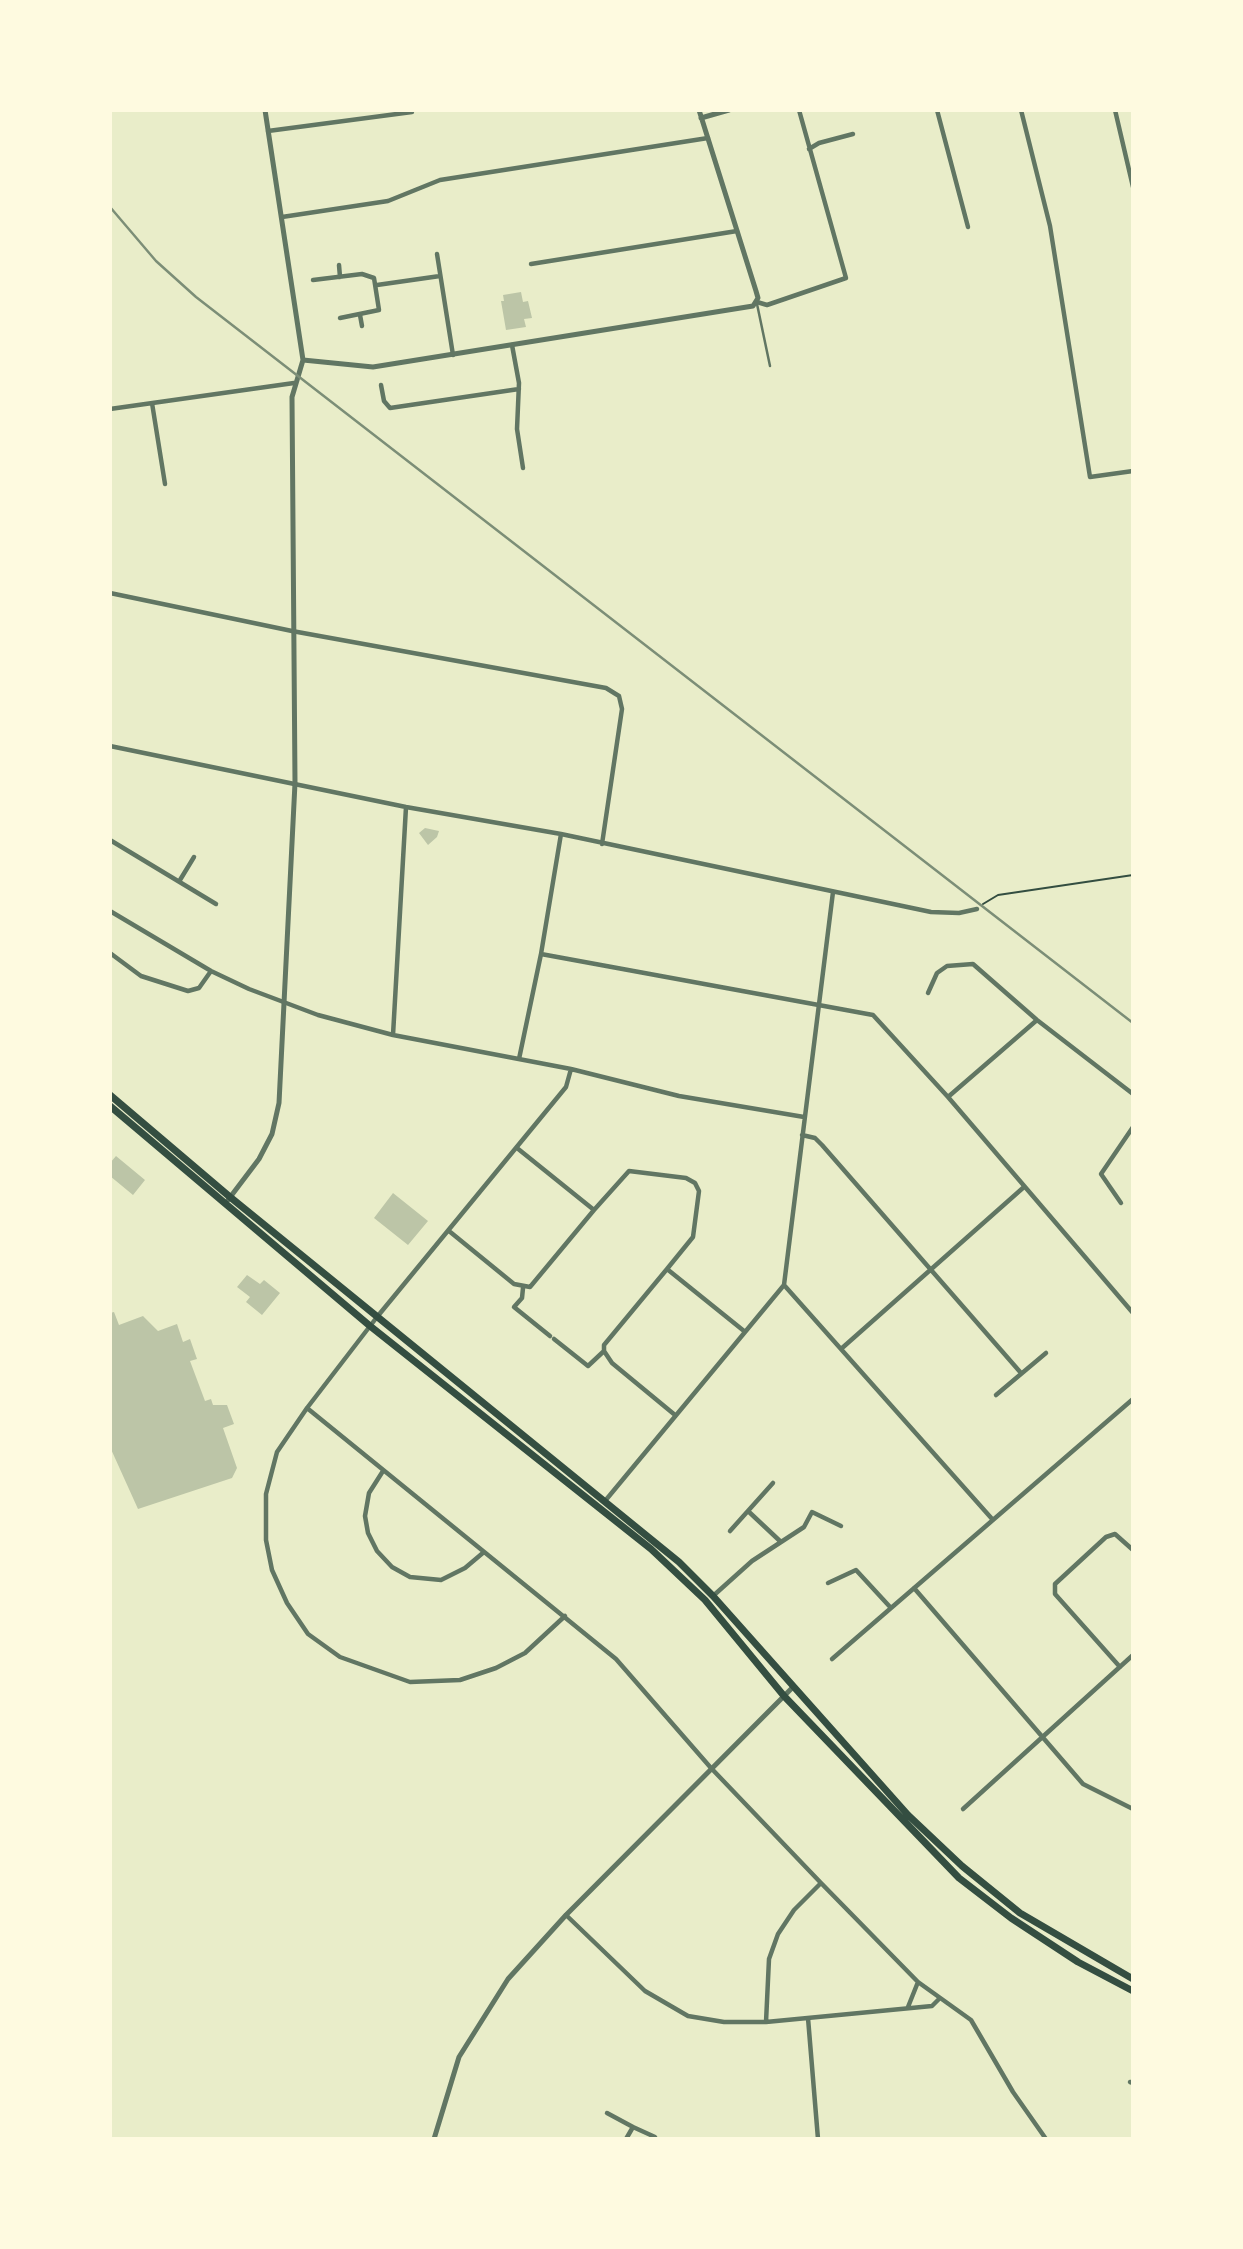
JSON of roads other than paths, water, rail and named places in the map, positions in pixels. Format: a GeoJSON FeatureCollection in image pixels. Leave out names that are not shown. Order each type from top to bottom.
{"type":"FeatureCollection","features":[{"type":"Feature","properties":{"kind":"main road"},"geometry":{"type":"LineString","coordinates":[[110,1095],[230,1197],[679,1562],[713,1596],[908,1815],[962,1866],[1020,1913],[1083,1953],[1133,1979]]}},
{"type":"Feature","properties":{"kind":"main road"},"geometry":{"type":"LineString","coordinates":[[110,1106],[223,1205],[370,1326],[651,1549],[705,1600],[785,1696],[959,1878],[1011,1919],[1078,1962],[1133,1991]]}},
{"type":"Feature","properties":{"kind":"street"},"geometry":{"type":"LineString","coordinates":[[223,1205],[259,1159],[272,1134],[279,1103],[295,783],[292,631],[294,383],[303,368],[303,360],[265,110]]}},
{"type":"Feature","properties":{"kind":"street"},"geometry":{"type":"LineString","coordinates":[[699,110],[756,291],[757,302]]}},
{"type":"Feature","properties":{"kind":"street"},"geometry":{"type":"LineString","coordinates":[[701,118],[729,110]]}},
{"type":"Feature","properties":{"kind":"street"},"geometry":{"type":"LineString","coordinates":[[303,360],[373,367],[453,355],[746,308],[757,302],[767,305],[846,278],[799,110]]}},
{"type":"Feature","properties":{"kind":"street"},"geometry":{"type":"LineString","coordinates":[[937,110],[968,227]]}},
{"type":"Feature","properties":{"kind":"street"},"geometry":{"type":"LineString","coordinates":[[1021,110],[1050,226],[1090,477],[1133,471]]}},
{"type":"Feature","properties":{"kind":"street"},"geometry":{"type":"LineString","coordinates":[[1115,110],[1133,187]]}},
{"type":"Feature","properties":{"kind":"street"},"geometry":{"type":"LineString","coordinates":[[268,131],[412,112]]}},
{"type":"Feature","properties":{"kind":"street"},"geometry":{"type":"LineString","coordinates":[[809,149],[820,143],[853,134]]}},
{"type":"Feature","properties":{"kind":"street"},"geometry":{"type":"LineString","coordinates":[[282,217],[388,201],[440,180],[708,138]]}},
{"type":"Feature","properties":{"kind":"street"},"geometry":{"type":"LineString","coordinates":[[531,264],[737,231]]}},
{"type":"Feature","properties":{"kind":"street"},"geometry":{"type":"LineString","coordinates":[[437,254],[453,355]]}},
{"type":"Feature","properties":{"kind":"street"},"geometry":{"type":"LineString","coordinates":[[339,265],[340,277]]}},
{"type":"Feature","properties":{"kind":"street"},"geometry":{"type":"LineString","coordinates":[[313,280],[368,274],[377,285],[379,310],[340,318]]}},
{"type":"Feature","properties":{"kind":"street"},"geometry":{"type":"LineString","coordinates":[[377,285],[440,276]]}},
{"type":"Feature","properties":{"kind":"street"},"geometry":{"type":"LineString","coordinates":[[360,315],[362,326]]}},
{"type":"Feature","properties":{"kind":"street"},"geometry":{"type":"LineString","coordinates":[[512,345],[519,389],[517,429],[523,468]]}},
{"type":"Feature","properties":{"kind":"street"},"geometry":{"type":"LineString","coordinates":[[110,409],[294,383]]}},
{"type":"Feature","properties":{"kind":"street"},"geometry":{"type":"LineString","coordinates":[[380,385],[384,401],[390,408],[519,389]]}},
{"type":"Feature","properties":{"kind":"street"},"geometry":{"type":"LineString","coordinates":[[152,403],[165,484]]}},
{"type":"Feature","properties":{"kind":"street"},"geometry":{"type":"LineString","coordinates":[[110,593],[292,631],[593,686],[619,696],[622,709],[603,844]]}},
{"type":"Feature","properties":{"kind":"street"},"geometry":{"type":"LineString","coordinates":[[110,746],[406,807],[561,834],[931,912],[959,913],[976,909]]}},
{"type":"Feature","properties":{"kind":"street"},"geometry":{"type":"LineString","coordinates":[[393,1035],[406,807]]}},
{"type":"Feature","properties":{"kind":"street"},"geometry":{"type":"LineString","coordinates":[[519,1059],[541,954],[561,834]]}},
{"type":"Feature","properties":{"kind":"street"},"geometry":{"type":"LineString","coordinates":[[110,840],[216,904]]}},
{"type":"Feature","properties":{"kind":"street"},"geometry":{"type":"LineString","coordinates":[[180,880],[194,857]]}},
{"type":"Feature","properties":{"kind":"street"},"geometry":{"type":"LineString","coordinates":[[605,1501],[784,1284],[817,1003],[833,892]]}},
{"type":"Feature","properties":{"kind":"street"},"geometry":{"type":"LineString","coordinates":[[110,911],[211,971],[285,1004],[393,1035],[571,1069],[679,1096],[804,1117]]}},
{"type":"Feature","properties":{"kind":"street"},"geometry":{"type":"LineString","coordinates":[[110,953],[141,976],[188,991],[199,988],[211,971]]}},
{"type":"Feature","properties":{"kind":"street"},"geometry":{"type":"LineString","coordinates":[[541,954],[873,1015],[948,1097],[1133,1313]]}},
{"type":"Feature","properties":{"kind":"street"},"geometry":{"type":"LineString","coordinates":[[928,992],[937,973],[947,966],[973,964],[1037,1020],[1133,1094]]}},
{"type":"Feature","properties":{"kind":"street"},"geometry":{"type":"LineString","coordinates":[[948,1097],[1037,1020]]}},
{"type":"Feature","properties":{"kind":"street"},"geometry":{"type":"LineString","coordinates":[[565,1616],[525,1653],[496,1668],[460,1680],[410,1682],[340,1657],[308,1634],[286,1603],[272,1570],[267,1540],[266,1494],[276,1452],[307,1408],[377,1317],[566,1087],[571,1069]]}},
{"type":"Feature","properties":{"kind":"street"},"geometry":{"type":"LineString","coordinates":[[1121,1203],[1101,1174],[1133,1127]]}},
{"type":"Feature","properties":{"kind":"street"},"geometry":{"type":"LineString","coordinates":[[802,1135],[815,1138],[822,1145],[1021,1373]]}},
{"type":"Feature","properties":{"kind":"street"},"geometry":{"type":"LineString","coordinates":[[517,1148],[594,1210]]}},
{"type":"Feature","properties":{"kind":"street"},"geometry":{"type":"LineString","coordinates":[[523,1288],[536,1281],[629,1171],[686,1178],[695,1184],[699,1191],[693,1237],[604,1345],[604,1351],[611,1363],[675,1415]]}},
{"type":"Feature","properties":{"kind":"street"},"geometry":{"type":"LineString","coordinates":[[841,1349],[1024,1187]]}},
{"type":"Feature","properties":{"kind":"street"},"geometry":{"type":"LineString","coordinates":[[449,1231],[523,1288]]}},
{"type":"Feature","properties":{"kind":"street"},"geometry":{"type":"LineString","coordinates":[[667,1269],[744,1331]]}},
{"type":"Feature","properties":{"kind":"street"},"geometry":{"type":"LineString","coordinates":[[784,1284],[993,1520]]}},
{"type":"Feature","properties":{"kind":"street"},"geometry":{"type":"LineString","coordinates":[[523,1288],[522,1298],[514,1307],[588,1366],[604,1351]]}},
{"type":"Feature","properties":{"kind":"street"},"geometry":{"type":"LineString","coordinates":[[996,1395],[1046,1353]]}},
{"type":"Feature","properties":{"kind":"street"},"geometry":{"type":"LineString","coordinates":[[832,1659],[1133,1398]]}},
{"type":"Feature","properties":{"kind":"street"},"geometry":{"type":"LineString","coordinates":[[307,1408],[616,1659],[711,1768],[918,1982],[971,2020],[1013,2092],[1046,2139]]}},
{"type":"Feature","properties":{"kind":"street"},"geometry":{"type":"LineString","coordinates":[[383,1471],[369,1493],[365,1516],[368,1533],[377,1551],[392,1567],[410,1577],[441,1580],[465,1569],[484,1552]]}},
{"type":"Feature","properties":{"kind":"street"},"geometry":{"type":"LineString","coordinates":[[730,1531],[773,1483]]}},
{"type":"Feature","properties":{"kind":"street"},"geometry":{"type":"LineString","coordinates":[[748,1511],[781,1542]]}},
{"type":"Feature","properties":{"kind":"street"},"geometry":{"type":"LineString","coordinates":[[713,1596],[752,1561],[804,1527],[812,1512],[841,1526]]}},
{"type":"Feature","properties":{"kind":"street"},"geometry":{"type":"LineString","coordinates":[[1120,1667],[1055,1594],[1055,1584],[1106,1537],[1115,1534],[1133,1550]]}},
{"type":"Feature","properties":{"kind":"street"},"geometry":{"type":"LineString","coordinates":[[828,1583],[856,1570],[891,1608]]}},
{"type":"Feature","properties":{"kind":"street"},"geometry":{"type":"LineString","coordinates":[[914,1588],[1083,1784],[1133,1809]]}},
{"type":"Feature","properties":{"kind":"street"},"geometry":{"type":"LineString","coordinates":[[962,1809],[1133,1655]]}},
{"type":"Feature","properties":{"kind":"street"},"geometry":{"type":"LineString","coordinates":[[434,2139],[460,2057],[508,1979],[566,1915],[793,1687]]}},
{"type":"Feature","properties":{"kind":"street"},"geometry":{"type":"LineString","coordinates":[[766,2022],[769,1959],[778,1934],[794,1910],[821,1883]]}},
{"type":"Feature","properties":{"kind":"street"},"geometry":{"type":"LineString","coordinates":[[566,1915],[645,1991],[688,2016],[724,2022],[766,2022],[932,2006],[940,1998]]}},
{"type":"Feature","properties":{"kind":"street"},"geometry":{"type":"LineString","coordinates":[[908,2008],[918,1982]]}},
{"type":"Feature","properties":{"kind":"street"},"geometry":{"type":"LineString","coordinates":[[808,2018],[818,2139]]}},
{"type":"Feature","properties":{"kind":"street"},"geometry":{"type":"LineString","coordinates":[[607,2113],[655,2137]]}},
{"type":"Feature","properties":{"kind":"street"},"geometry":{"type":"LineString","coordinates":[[626,2139],[633,2127]]}},
{"type":"Feature","properties":{"kind":"lane"},"geometry":{"type":"LineString","coordinates":[[757,302],[770,366]]}},
{"type":"Feature","properties":{"kind":"railway"},"geometry":{"type":"LineString","coordinates":[[110,207],[156,261],[196,297],[1133,1023]]}}]}
